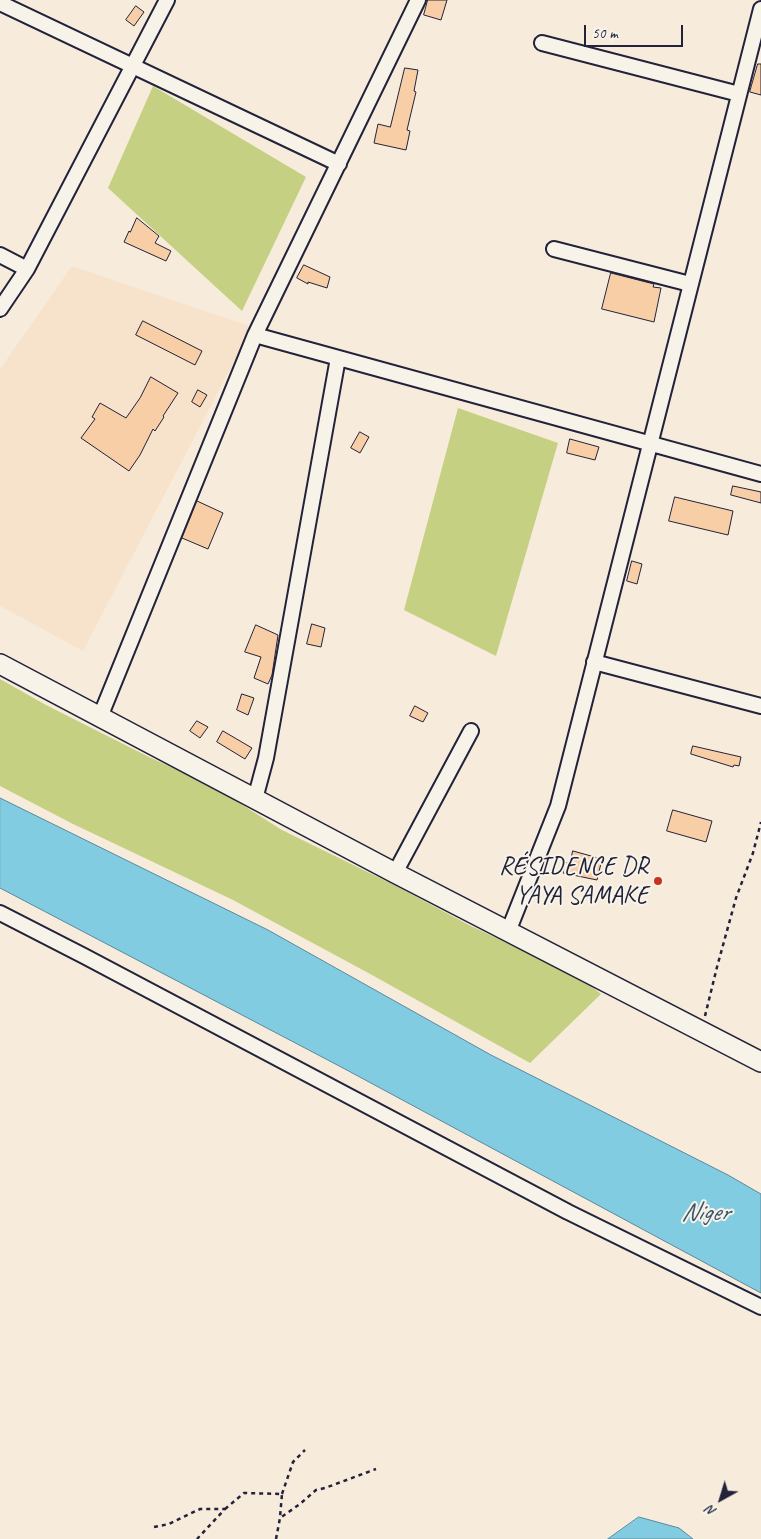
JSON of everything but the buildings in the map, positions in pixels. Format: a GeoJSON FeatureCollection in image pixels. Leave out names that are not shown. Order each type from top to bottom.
{"type":"FeatureCollection","features":[{"type":"Feature","properties":{"kind":"main road"},"geometry":{"type":"LineString","coordinates":[[0,664],[395,873],[761,1062]]}},
{"type":"Feature","properties":{"kind":"street"},"geometry":{"type":"LineString","coordinates":[[0,309],[27,269],[167,0]]}},
{"type":"Feature","properties":{"kind":"street"},"geometry":{"type":"LineString","coordinates":[[100,717],[255,335],[418,0]]}},
{"type":"Feature","properties":{"kind":"street"},"geometry":{"type":"LineString","coordinates":[[0,3],[339,164]]}},
{"type":"Feature","properties":{"kind":"street"},"geometry":{"type":"LineString","coordinates":[[508,932],[558,806],[761,9]]}},
{"type":"Feature","properties":{"kind":"street"},"geometry":{"type":"LineString","coordinates":[[542,43],[739,94]]}},
{"type":"Feature","properties":{"kind":"street"},"geometry":{"type":"LineString","coordinates":[[554,249],[690,284]]}},
{"type":"Feature","properties":{"kind":"street"},"geometry":{"type":"LineString","coordinates":[[0,255],[27,269]]}},
{"type":"Feature","properties":{"kind":"street"},"geometry":{"type":"LineString","coordinates":[[255,335],[761,474]]}},
{"type":"Feature","properties":{"kind":"street"},"geometry":{"type":"LineString","coordinates":[[255,799],[266,758],[338,358]]}},
{"type":"Feature","properties":{"kind":"street"},"geometry":{"type":"LineString","coordinates":[[594,662],[761,706]]}},
{"type":"Feature","properties":{"kind":"street"},"geometry":{"type":"LineString","coordinates":[[395,873],[471,731]]}},
{"type":"Feature","properties":{"kind":"street"},"geometry":{"type":"LineString","coordinates":[[0,913],[568,1212],[761,1307]]}},
{"type":"Feature","properties":{"kind":"path"},"geometry":{"type":"LineString","coordinates":[[701,1032],[734,907],[753,853],[761,822]]}},
{"type":"Feature","properties":{"kind":"path"},"geometry":{"type":"LineString","coordinates":[[276,1539],[282,1496],[292,1462],[305,1450]]}},
{"type":"Feature","properties":{"kind":"path"},"geometry":{"type":"LineString","coordinates":[[280,1518],[316,1490],[376,1469]]}},
{"type":"Feature","properties":{"kind":"path"},"geometry":{"type":"LineString","coordinates":[[197,1539],[225,1509],[244,1493],[282,1494],[282,1496]]}},
{"type":"Feature","properties":{"kind":"path"},"geometry":{"type":"LineString","coordinates":[[154,1527],[169,1524],[200,1509],[225,1509]]}},
{"type":"Feature","properties":{"kind":"shaded area"},"geometry":{"type":"Polygon","coordinates":[[[72,266],[252,327],[83,651],[0,606],[0,369],[72,266]]]}},
{"type":"Feature","properties":{"kind":"green space"},"geometry":{"type":"Polygon","coordinates":[[[153,86],[306,177],[242,311],[108,188],[153,86]]]}},
{"type":"Feature","properties":{"kind":"green space"},"geometry":{"type":"Polygon","coordinates":[[[458,408],[558,443],[496,656],[404,610],[458,408]]]}},
{"type":"Feature","properties":{"kind":"green space"},"geometry":{"type":"Polygon","coordinates":[[[0,679],[46,705],[149,757],[209,784],[282,830],[396,886],[469,925],[582,979],[601,994],[530,1063],[233,900],[71,823],[0,786],[0,679]]]}},
{"type":"Feature","properties":{"kind":"water","name":"Niger"},"geometry":{"type":"Polygon","coordinates":[[[0,798],[268,930],[491,1055],[728,1175],[761,1194],[761,1293],[343,1068],[0,888],[0,798]]]}},
{"type":"Feature","properties":{"kind":"water"},"geometry":{"type":"Polygon","coordinates":[[[639,1517],[679,1528],[693,1539],[608,1539],[639,1517]]]}},
{"type":"Feature","properties":{"kind":"place","name":"RÉSIDENCE DR YAYA SAMAKE"},"geometry":{"type":"Point","coordinates":[658,881]}}]}
